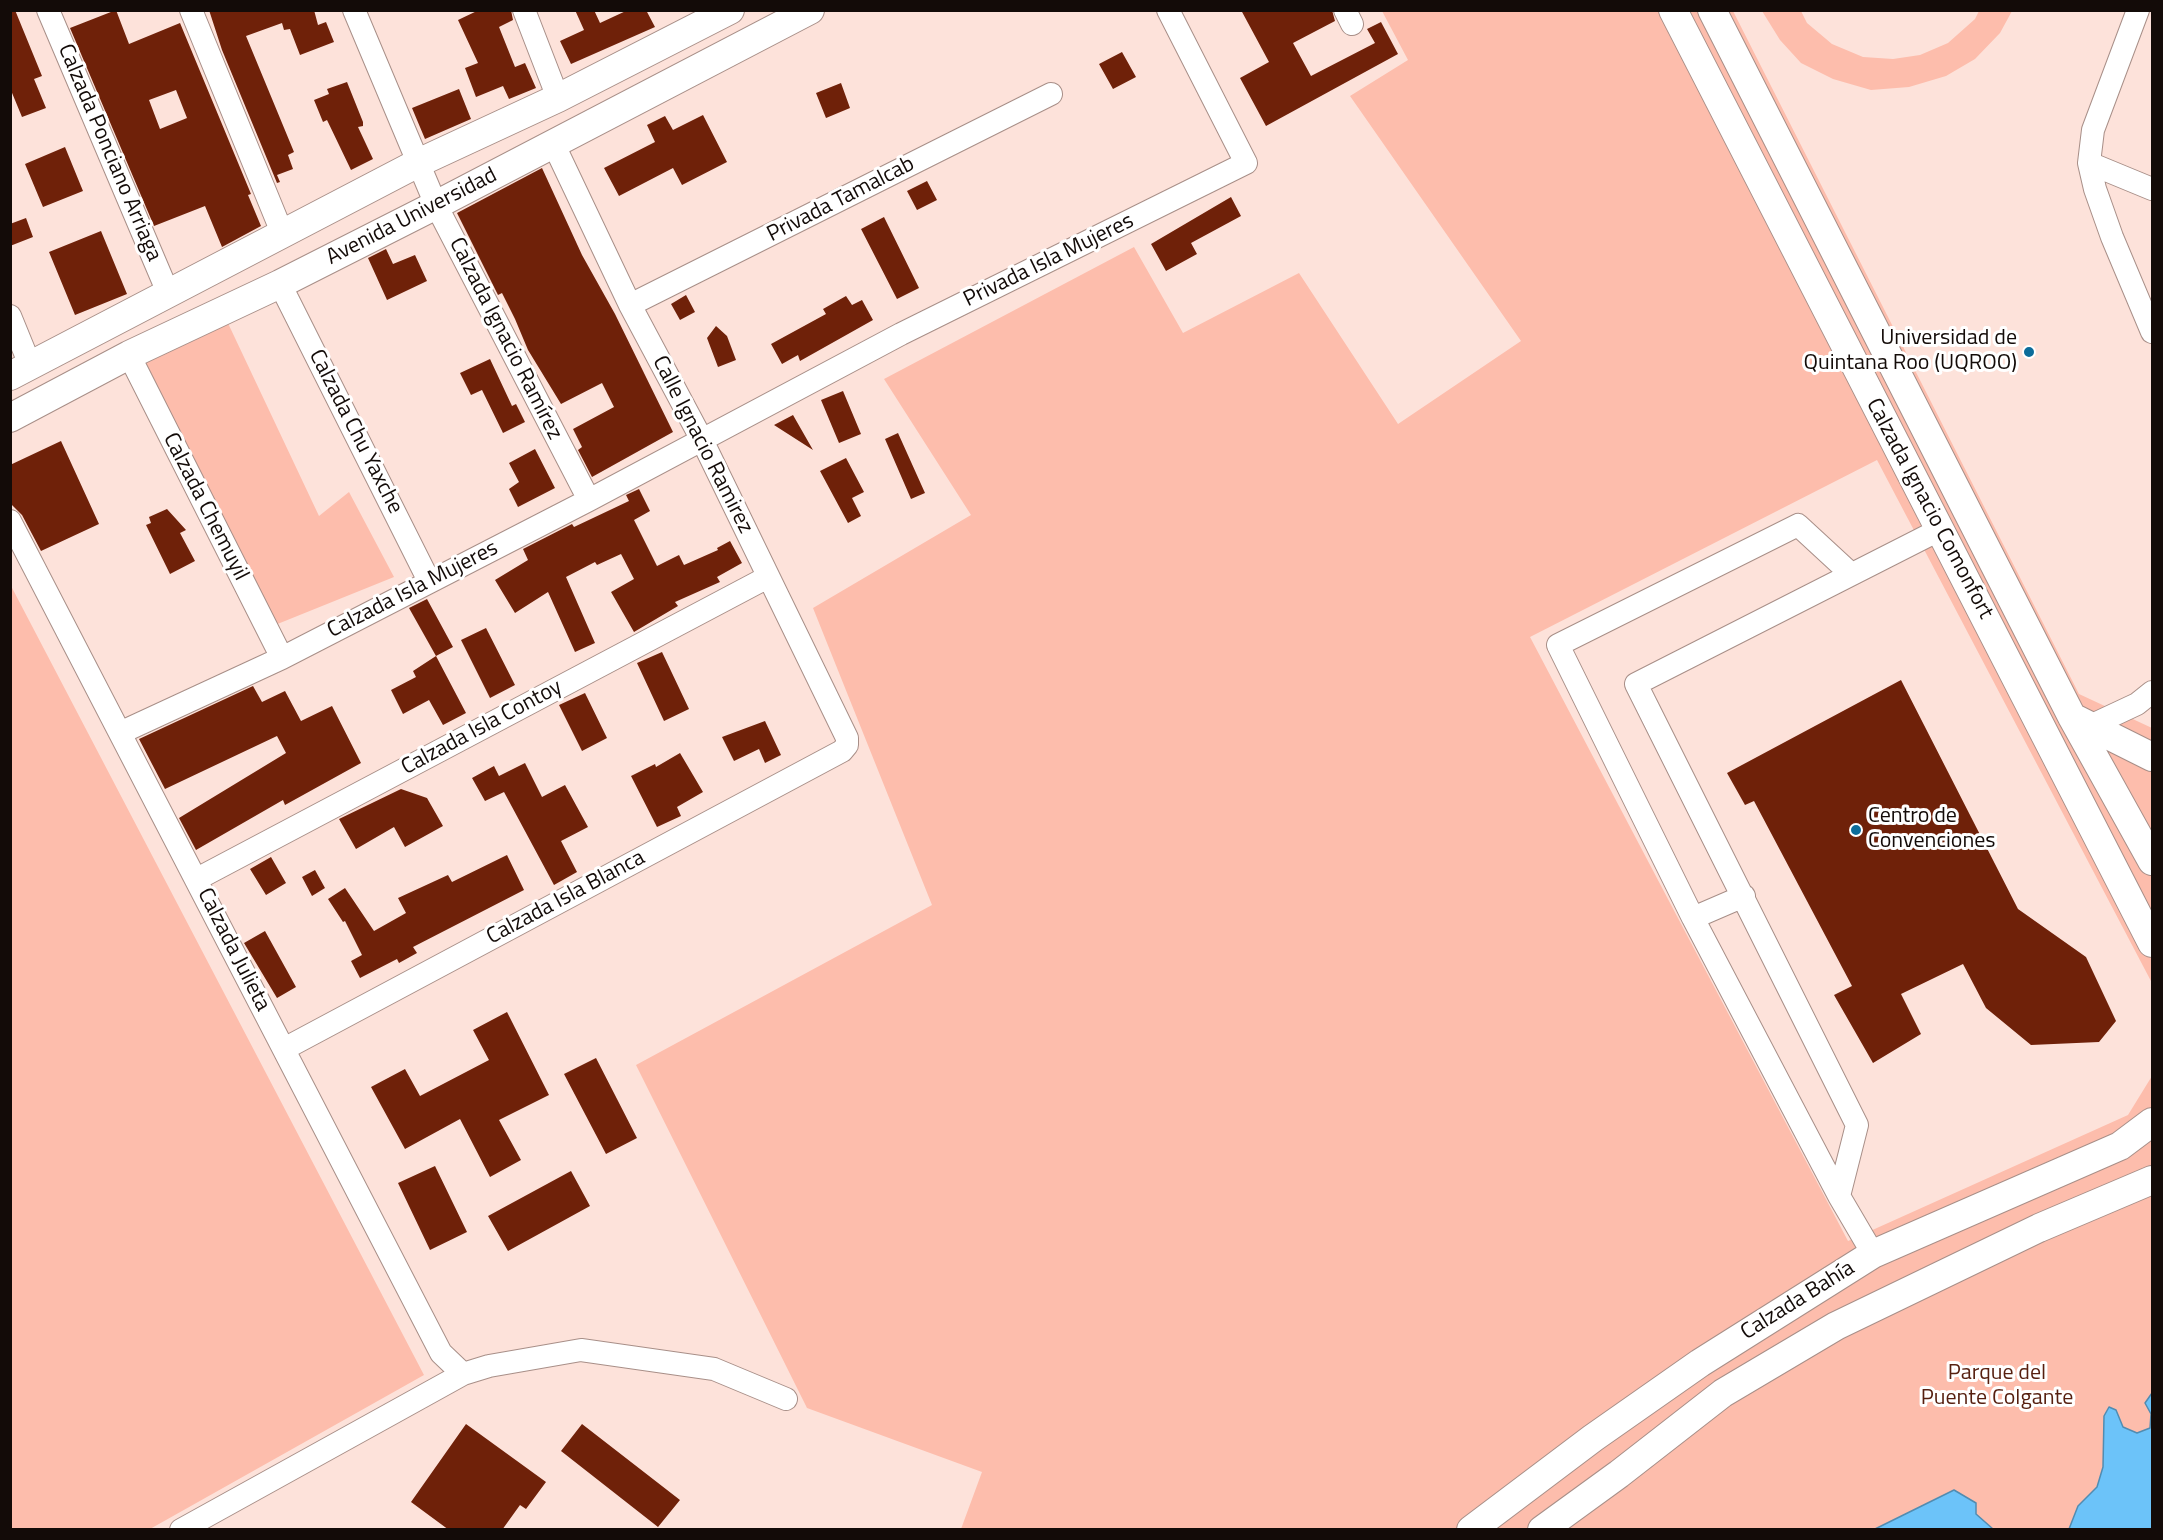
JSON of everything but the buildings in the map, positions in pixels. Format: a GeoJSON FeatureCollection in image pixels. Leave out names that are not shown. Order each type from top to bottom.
{"type":"FeatureCollection","features":[{"type":"Feature","properties":{"kind":"main road","name":"Avenida Universidad"},"geometry":{"type":"LineString","coordinates":[[20,370],[169,295],[418,163],[558,98],[730,10]]}},
{"type":"Feature","properties":{"kind":"main road","name":"Avenida Universidad"},"geometry":{"type":"LineString","coordinates":[[10,418],[129,356],[436,206],[810,10]]}},
{"type":"Feature","properties":{"kind":"main road","name":"Calzada Ignacio Comonfort"},"geometry":{"type":"LineString","coordinates":[[1673,10],[1939,530],[2006,654],[2152,943]]}},
{"type":"Feature","properties":{"kind":"main road","name":"Calzada Ignacio Comonfort"},"geometry":{"type":"LineString","coordinates":[[1712,10],[2152,861]]}},
{"type":"Feature","properties":{"kind":"main road"},"geometry":{"type":"LineString","coordinates":[[2081,722],[2152,757]]}},
{"type":"Feature","properties":{"kind":"main road","name":"Calzada Bahía"},"geometry":{"type":"LineString","coordinates":[[1471,1530],[1593,1438],[1700,1363],[1873,1254],[2120,1146],[2152,1122]]}},
{"type":"Feature","properties":{"kind":"main road","name":"Calzada Bahía"},"geometry":{"type":"LineString","coordinates":[[1542,1530],[1723,1393],[1836,1326],[2039,1228],[2152,1180]]}},
{"type":"Feature","properties":{"kind":"main road"},"geometry":{"type":"LineString","coordinates":[[1593,1438],[1618,1474]]}},
{"type":"Feature","properties":{"kind":"street","name":"Calzada Ponciano Arriaga"},"geometry":{"type":"LineString","coordinates":[[48,10],[169,295]]}},
{"type":"Feature","properties":{"kind":"street"},"geometry":{"type":"LineString","coordinates":[[191,10],[283,235]]}},
{"type":"Feature","properties":{"kind":"street","name":"Calzada Ignacio Ramírez"},"geometry":{"type":"LineString","coordinates":[[354,10],[436,206],[589,500]]}},
{"type":"Feature","properties":{"kind":"street"},"geometry":{"type":"LineString","coordinates":[[524,10],[558,98]]}},
{"type":"Feature","properties":{"kind":"street","name":"Privada Isla Mujeres"},"geometry":{"type":"LineString","coordinates":[[702,440],[901,334],[1246,163],[1168,10]]}},
{"type":"Feature","properties":{"kind":"street"},"geometry":{"type":"LineString","coordinates":[[2138,10],[2093,130],[2089,163],[2095,189],[2112,237],[2152,332]]}},
{"type":"Feature","properties":{"kind":"street","name":"Privada Tamalcab"},"geometry":{"type":"LineString","coordinates":[[630,305],[1051,94]]}},
{"type":"Feature","properties":{"kind":"street","name":"Calle Ignacio Ramirez"},"geometry":{"type":"LineString","coordinates":[[554,145],[630,305],[702,440],[847,738],[847,745]]}},
{"type":"Feature","properties":{"kind":"street"},"geometry":{"type":"LineString","coordinates":[[2089,163],[2152,189]]}},
{"type":"Feature","properties":{"kind":"street","name":"Calzada Chu Yaxche"},"geometry":{"type":"LineString","coordinates":[[280,284],[429,581]]}},
{"type":"Feature","properties":{"kind":"street"},"geometry":{"type":"LineString","coordinates":[[10,316],[20,370]]}},
{"type":"Feature","properties":{"kind":"street","name":"Calzada Chemuyil"},"geometry":{"type":"LineString","coordinates":[[129,356],[282,658]]}},
{"type":"Feature","properties":{"kind":"street","name":"Calzada Isla Mujeres"},"geometry":{"type":"LineString","coordinates":[[122,732],[282,658],[702,440]]}},
{"type":"Feature","properties":{"kind":"street","name":"Calzada Julieta"},"geometry":{"type":"LineString","coordinates":[[10,521],[122,732],[441,1353],[463,1374]]}},
{"type":"Feature","properties":{"kind":"street"},"geometry":{"type":"LineString","coordinates":[[1851,573],[1798,525],[1558,645],[1693,918],[1839,1196],[1873,1254]]}},
{"type":"Feature","properties":{"kind":"street"},"geometry":{"type":"LineString","coordinates":[[1839,1196],[1857,1125],[1636,684],[1939,530]]}},
{"type":"Feature","properties":{"kind":"street","name":"Calzada Isla Contoy"},"geometry":{"type":"LineString","coordinates":[[197,879],[768,577]]}},
{"type":"Feature","properties":{"kind":"street"},"geometry":{"type":"LineString","coordinates":[[2081,722],[2136,704],[2152,692]]}},
{"type":"Feature","properties":{"kind":"street","name":"Calzada Isla Blanca"},"geometry":{"type":"LineString","coordinates":[[284,1050],[842,751],[847,745]]}},
{"type":"Feature","properties":{"kind":"street"},"geometry":{"type":"LineString","coordinates":[[1693,918],[1744,896]]}},
{"type":"Feature","properties":{"kind":"street"},"geometry":{"type":"LineString","coordinates":[[181,1530],[463,1374],[581,1350],[714,1369],[786,1399]]}},
{"type":"Feature","properties":{"kind":"green space","name":"Parque del Puente Colgante"},"geometry":{"type":"Polygon","coordinates":[[[1382,11],[1733,11],[2079,694],[2152,728],[2152,983],[1877,460],[1530,637],[1848,1241],[2128,1115],[2152,1076],[2152,1529],[961,1529],[982,1472],[807,1408],[636,1065],[932,905],[813,608],[971,515],[884,379],[1134,247],[1183,333],[1299,273],[1398,424],[1521,341],[1350,96],[1408,60],[1382,11]]]}},
{"type":"Feature","properties":{"kind":"green space"},"geometry":{"type":"Polygon","coordinates":[[[1762,11],[1801,11],[1807,23],[1832,44],[1863,57],[1893,59],[1920,55],[1948,43],[1975,19],[1979,11],[2012,11],[2000,33],[1975,59],[1946,76],[1909,87],[1871,90],[1833,79],[1801,63],[1780,40],[1762,11]]]}},
{"type":"Feature","properties":{"kind":"green space"},"geometry":{"type":"Polygon","coordinates":[[[226,319],[319,516],[349,492],[394,577],[275,625],[137,356],[226,319]]]}},
{"type":"Feature","properties":{"kind":"green space"},"geometry":{"type":"Polygon","coordinates":[[[10,584],[424,1375],[150,1529],[11,1529],[10,584]]]}},
{"type":"Feature","properties":{"kind":"water"},"geometry":{"type":"Polygon","coordinates":[[[2152,1393],[2152,1529],[2069,1529],[2078,1506],[2097,1487],[2103,1467],[2104,1416],[2109,1407],[2116,1410],[2123,1427],[2137,1433],[2150,1428],[2151,1414],[2145,1403],[2152,1393]]]}},
{"type":"Feature","properties":{"kind":"water"},"geometry":{"type":"Polygon","coordinates":[[[1954,1490],[1976,1503],[1976,1514],[1993,1529],[1875,1529],[1954,1490]]]}},
{"type":"Feature","properties":{"kind":"place","name":"Universidad de Quintana Roo (UQROO)"},"geometry":{"type":"Point","coordinates":[2029,352]}},
{"type":"Feature","properties":{"kind":"place","name":"Centro de Convenciones"},"geometry":{"type":"Point","coordinates":[1856,830]}}]}
